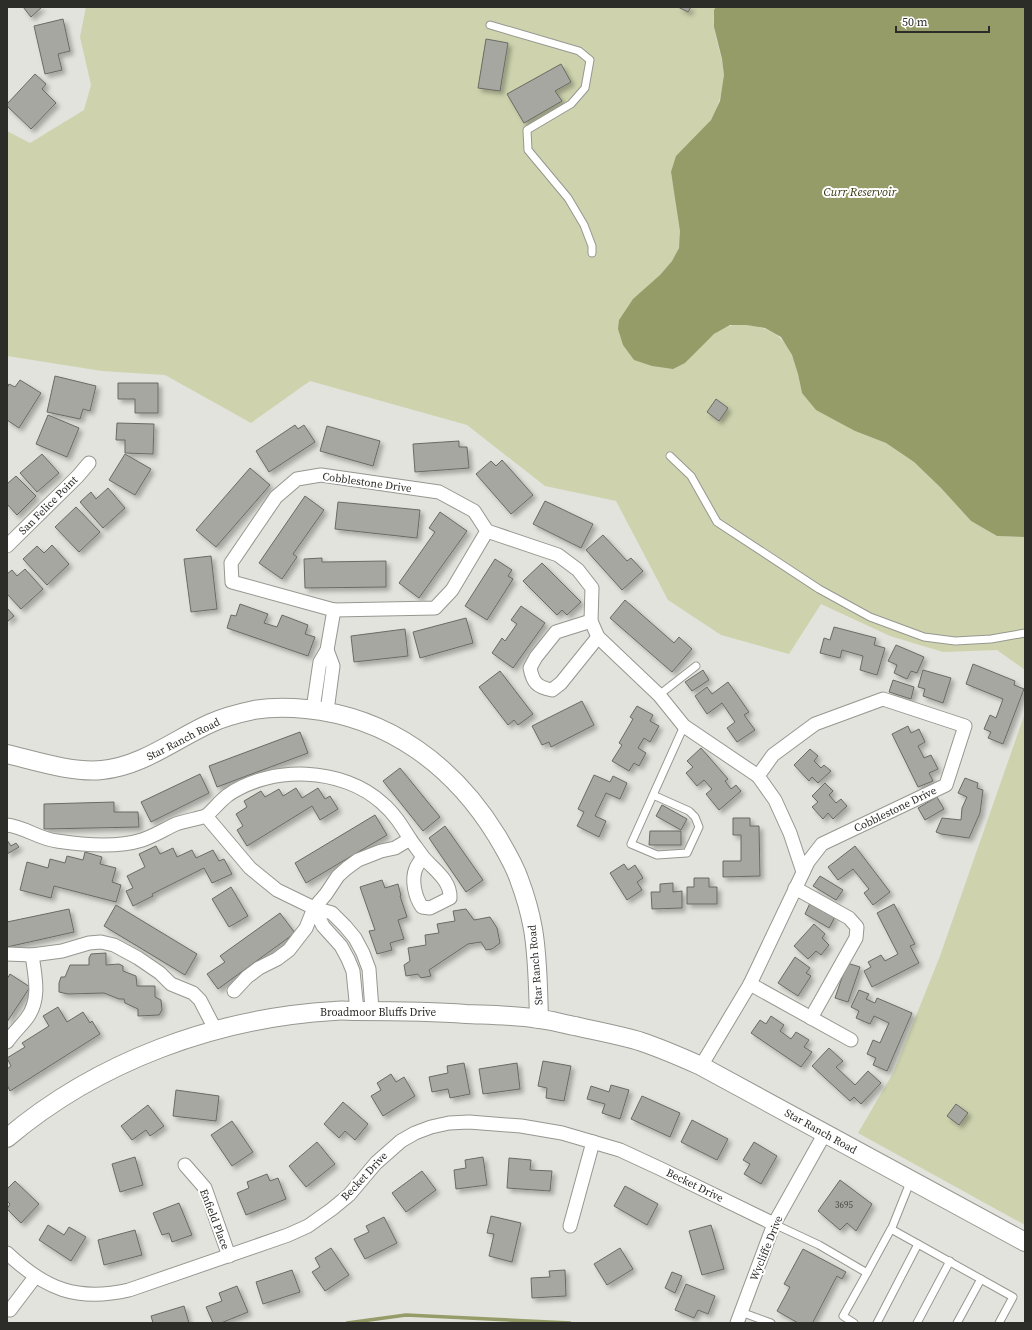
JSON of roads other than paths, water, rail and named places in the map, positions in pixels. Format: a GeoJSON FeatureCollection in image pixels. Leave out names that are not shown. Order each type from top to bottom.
{"type":"FeatureCollection","features":[{"type":"Feature","properties":{"kind":"street","name":"San Felice Point"},"geometry":{"type":"LineString","coordinates":[[7,546],[78,476],[89,463]]}},
{"type":"Feature","properties":{"kind":"street","name":"Cobblestone Drive"},"geometry":{"type":"LineString","coordinates":[[321,475],[439,492],[474,511],[487,531],[452,590],[435,608],[334,610],[232,582],[231,563],[276,497],[297,480],[321,475]]}},
{"type":"Feature","properties":{"kind":"street"},"geometry":{"type":"LineString","coordinates":[[487,531],[558,555],[578,570],[592,588],[591,621],[598,637],[658,695],[684,726],[758,776],[775,800],[790,833],[803,872]]}},
{"type":"Feature","properties":{"kind":"street"},"geometry":{"type":"LineString","coordinates":[[320,710],[320,662],[327,650],[334,610]]}},
{"type":"Feature","properties":{"kind":"street"},"geometry":{"type":"LineString","coordinates":[[591,621],[556,632],[536,657],[530,668],[532,679],[541,688],[552,690],[561,683],[598,637]]}},
{"type":"Feature","properties":{"kind":"street","name":"Cobblestone Drive"},"geometry":{"type":"LineString","coordinates":[[701,1066],[750,984],[808,862],[822,844],[946,784],[966,726],[883,700],[815,724],[773,755],[758,776]]}},
{"type":"Feature","properties":{"kind":"street","name":"Star Ranch Road"},"geometry":{"type":"LineString","coordinates":[[7,754],[58,766],[80,769],[101,770],[121,767],[142,759],[213,722],[232,715],[254,710],[279,707],[320,710],[367,722],[387,731],[433,761],[453,780],[490,824],[505,849],[518,877],[528,907],[533,930],[539,1019],[608,1033],[639,1041],[675,1054],[701,1066],[1025,1242]]}},
{"type":"Feature","properties":{"kind":"street"},"geometry":{"type":"LineString","coordinates":[[7,825],[53,841],[117,844],[143,840],[177,824],[206,816],[227,796],[245,786],[278,776],[313,774],[347,782],[365,791],[381,802],[395,815],[423,857]]}},
{"type":"Feature","properties":{"kind":"street"},"geometry":{"type":"LineString","coordinates":[[206,816],[250,868],[277,890],[314,908],[323,926],[341,946],[348,959],[365,1011]]}},
{"type":"Feature","properties":{"kind":"street"},"geometry":{"type":"LineString","coordinates":[[234,990],[259,968],[277,959],[289,950],[306,928],[314,908],[338,876],[358,860],[375,853],[394,848],[410,839]]}},
{"type":"Feature","properties":{"kind":"street"},"geometry":{"type":"LineString","coordinates":[[796,888],[849,918],[857,927],[856,938],[811,1018]]}},
{"type":"Feature","properties":{"kind":"street"},"geometry":{"type":"LineString","coordinates":[[7,954],[32,954],[62,951],[89,942],[101,942],[114,945],[138,958],[160,973],[171,984],[192,993],[200,1000],[216,1031]]}},
{"type":"Feature","properties":{"kind":"street"},"geometry":{"type":"LineString","coordinates":[[7,1042],[29,1016],[34,1004],[37,992],[32,954]]}},
{"type":"Feature","properties":{"kind":"street"},"geometry":{"type":"LineString","coordinates":[[750,984],[851,1040]]}},
{"type":"Feature","properties":{"kind":"street","name":"Broadmoor Bluffs Drive"},"geometry":{"type":"LineString","coordinates":[[7,1138],[56,1102],[103,1074],[150,1052],[189,1038],[269,1018],[336,1011],[365,1011],[449,1012],[539,1019]]}},
{"type":"Feature","properties":{"kind":"street","name":"Becket Drive"},"geometry":{"type":"LineString","coordinates":[[7,1253],[35,1277],[47,1284],[77,1293],[95,1295],[129,1290],[288,1235],[308,1226],[349,1195],[376,1163],[401,1140],[431,1127],[450,1123],[469,1122],[521,1126],[562,1133],[620,1150],[774,1224]]}},
{"type":"Feature","properties":{"kind":"street","name":"Wycliffe Drive"},"geometry":{"type":"LineString","coordinates":[[739,1318],[774,1224],[825,1133]]}},
{"type":"Feature","properties":{"kind":"street"},"geometry":{"type":"LineString","coordinates":[[570,1226],[593,1142]]}},
{"type":"Feature","properties":{"kind":"street","name":"Enfield Place"},"geometry":{"type":"LineString","coordinates":[[185,1165],[205,1188],[229,1256]]}},
{"type":"Feature","properties":{"kind":"street"},"geometry":{"type":"LineString","coordinates":[[10,1310],[35,1277]]}},
{"type":"Feature","properties":{"kind":"lane"},"geometry":{"type":"LineString","coordinates":[[490,25],[579,51],[590,60],[585,88],[571,104],[528,130],[528,150],[568,198],[584,225],[592,246],[592,253]]}},
{"type":"Feature","properties":{"kind":"lane"},"geometry":{"type":"LineString","coordinates":[[670,456],[691,476],[717,522],[819,589],[870,617],[924,637],[955,641],[991,639],[1025,633]]}},
{"type":"Feature","properties":{"kind":"lane"},"geometry":{"type":"LineString","coordinates":[[658,695],[696,666]]}},
{"type":"Feature","properties":{"kind":"lane"},"geometry":{"type":"LineString","coordinates":[[653,795],[690,811],[695,817],[699,827],[687,853],[657,855],[631,844],[653,795],[684,726]]}},
{"type":"Feature","properties":{"kind":"lane"},"geometry":{"type":"LineString","coordinates":[[854,1323],[843,1316],[890,1230],[911,1180]]}},
{"type":"Feature","properties":{"kind":"lane"},"geometry":{"type":"LineString","coordinates":[[774,1224],[819,1245],[867,1273]]}},
{"type":"Feature","properties":{"kind":"lane"},"geometry":{"type":"LineString","coordinates":[[890,1230],[950,1261],[1013,1297],[999,1323]]}},
{"type":"Feature","properties":{"kind":"lane"},"geometry":{"type":"LineString","coordinates":[[877,1323],[918,1244]]}},
{"type":"Feature","properties":{"kind":"lane"},"geometry":{"type":"LineString","coordinates":[[917,1323],[950,1261]]}},
{"type":"Feature","properties":{"kind":"lane"},"geometry":{"type":"LineString","coordinates":[[957,1323],[981,1279]]}},
{"type":"Feature","properties":{"kind":"lane"},"geometry":{"type":"LineString","coordinates":[[739,1318],[771,1323]]}},
{"type":"Feature","properties":{"kind":"water","name":"Curr Reservoir"},"geometry":{"type":"Polygon","coordinates":[[[716,7],[1025,7],[1025,537],[997,536],[971,521],[941,488],[914,462],[886,443],[855,431],[816,410],[802,393],[792,355],[781,337],[765,328],[746,325],[730,325],[714,334],[685,363],[673,369],[652,366],[634,360],[623,345],[618,329],[619,320],[633,299],[660,275],[672,261],[679,248],[680,231],[671,172],[676,156],[711,120],[720,101],[724,75],[722,59],[714,27],[714,10],[716,7]]]}},
{"type":"Feature","properties":{"kind":"waterway"},"geometry":{"type":"LineString","coordinates":[[347,1323],[406,1315],[570,1323]]}}]}
